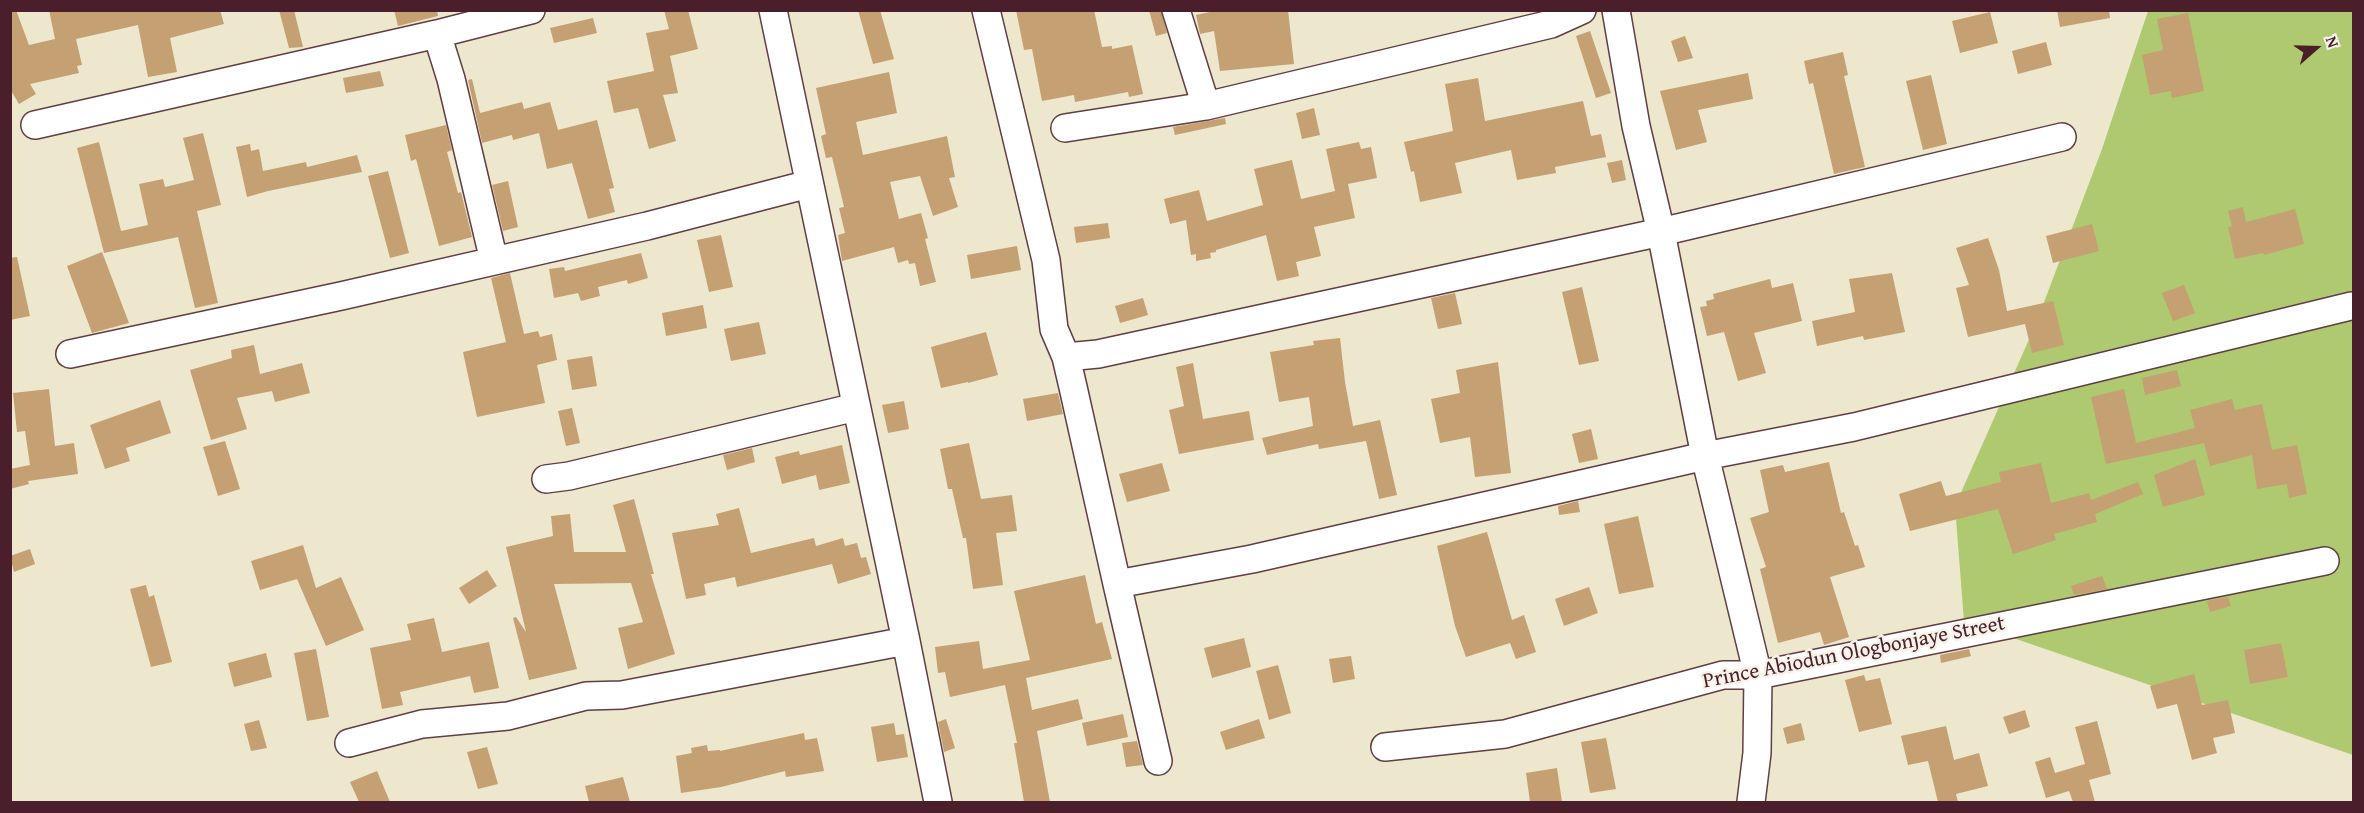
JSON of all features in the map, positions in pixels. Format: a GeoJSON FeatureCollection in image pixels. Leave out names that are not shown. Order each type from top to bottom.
{"type":"FeatureCollection","features":[{"type":"Feature","properties":{"kind":"street"},"geometry":{"type":"LineString","coordinates":[[35,125],[437,34],[531,10]]}},
{"type":"Feature","properties":{"kind":"street"},"geometry":{"type":"LineString","coordinates":[[773,10],[938,802]]}},
{"type":"Feature","properties":{"kind":"street"},"geometry":{"type":"LineString","coordinates":[[986,10],[1046,260],[1054,329],[1066,357],[1158,762]]}},
{"type":"Feature","properties":{"kind":"street"},"geometry":{"type":"LineString","coordinates":[[1176,10],[1206,106]]}},
{"type":"Feature","properties":{"kind":"street"},"geometry":{"type":"LineString","coordinates":[[1065,128],[1206,106],[1551,24],[1582,10]]}},
{"type":"Feature","properties":{"kind":"street"},"geometry":{"type":"LineString","coordinates":[[1616,10],[1636,126],[1661,232],[1705,456],[1758,675],[1757,753],[1751,802]]}},
{"type":"Feature","properties":{"kind":"street"},"geometry":{"type":"LineString","coordinates":[[437,34],[451,79],[494,261]]}},
{"type":"Feature","properties":{"kind":"street"},"geometry":{"type":"LineString","coordinates":[[1066,357],[1098,354],[1661,232],[2062,137]]}},
{"type":"Feature","properties":{"kind":"street"},"geometry":{"type":"LineString","coordinates":[[70,354],[647,226],[809,184]]}},
{"type":"Feature","properties":{"kind":"street"},"geometry":{"type":"LineString","coordinates":[[1117,584],[1252,559],[1705,456],[1854,427],[2351,306]]}},
{"type":"Feature","properties":{"kind":"street"},"geometry":{"type":"LineString","coordinates":[[546,479],[856,407]]}},
{"type":"Feature","properties":{"kind":"street","name":"Prince Abiodun Ologbonjaye Street"},"geometry":{"type":"LineString","coordinates":[[1385,747],[1504,734],[1724,675],[1758,675],[2325,561]]}},
{"type":"Feature","properties":{"kind":"street"},"geometry":{"type":"LineString","coordinates":[[350,743],[422,724],[508,716],[586,696],[622,695],[906,640]]}},
{"type":"Feature","properties":{"kind":"green space"},"geometry":{"type":"Polygon","coordinates":[[[2148,11],[2353,11],[2353,755],[1964,621],[1955,506],[2035,326],[2102,149],[2148,11]]]}},
{"type":"Feature","properties":{"kind":"building"},"geometry":{"type":"Polygon","coordinates":[[[10,10],[16,10],[29,45],[55,39],[49,10],[220,10],[224,24],[170,38],[177,72],[148,77],[138,25],[76,39],[82,65],[77,66],[79,73],[30,84],[36,94],[19,104],[10,89],[10,10]]]}},
{"type":"Feature","properties":{"kind":"building"},"geometry":{"type":"Polygon","coordinates":[[[279,10],[294,10],[303,47],[289,48],[279,10]]]}},
{"type":"Feature","properties":{"kind":"building"},"geometry":{"type":"Polygon","coordinates":[[[394,10],[437,10],[438,16],[398,26],[394,10]]]}},
{"type":"Feature","properties":{"kind":"building"},"geometry":{"type":"Polygon","coordinates":[[[664,10],[688,10],[698,49],[670,56],[678,93],[663,95],[676,141],[649,149],[638,108],[614,113],[607,81],[654,71],[646,33],[669,29],[664,10]]]}},
{"type":"Feature","properties":{"kind":"building"},"geometry":{"type":"Polygon","coordinates":[[[858,10],[880,10],[894,59],[873,64],[858,10]]]}},
{"type":"Feature","properties":{"kind":"building"},"geometry":{"type":"Polygon","coordinates":[[[1016,10],[1094,10],[1102,47],[1112,46],[1112,49],[1132,45],[1143,94],[1129,97],[1128,92],[1075,102],[1074,95],[1042,101],[1032,49],[1024,50],[1016,10]]]}},
{"type":"Feature","properties":{"kind":"building"},"geometry":{"type":"Polygon","coordinates":[[[1149,10],[1161,10],[1167,33],[1156,36],[1149,10]]]}},
{"type":"Feature","properties":{"kind":"building"},"geometry":{"type":"Polygon","coordinates":[[[1219,10],[1288,10],[1294,64],[1220,71],[1214,31],[1200,34],[1196,15],[1219,10]]]}},
{"type":"Feature","properties":{"kind":"building"},"geometry":{"type":"Polygon","coordinates":[[[2057,10],[2109,10],[2110,18],[2060,27],[2057,10]]]}},
{"type":"Feature","properties":{"kind":"building"},"geometry":{"type":"Polygon","coordinates":[[[1990,12],[1998,43],[1960,53],[1952,21],[1990,12]]]}},
{"type":"Feature","properties":{"kind":"building"},"geometry":{"type":"Polygon","coordinates":[[[2188,13],[2204,91],[2172,98],[2171,91],[2150,95],[2142,55],[2163,50],[2157,19],[2188,13]]]}},
{"type":"Feature","properties":{"kind":"building"},"geometry":{"type":"Polygon","coordinates":[[[593,18],[597,33],[554,43],[550,28],[593,18]]]}},
{"type":"Feature","properties":{"kind":"building"},"geometry":{"type":"Polygon","coordinates":[[[1590,31],[1611,93],[1596,98],[1576,36],[1590,31]]]}},
{"type":"Feature","properties":{"kind":"building"},"geometry":{"type":"Polygon","coordinates":[[[1685,36],[1693,58],[1678,62],[1671,41],[1685,36]]]}},
{"type":"Feature","properties":{"kind":"building"},"geometry":{"type":"Polygon","coordinates":[[[2046,42],[2052,65],[2018,74],[2012,51],[2046,42]]]}},
{"type":"Feature","properties":{"kind":"building"},"geometry":{"type":"Polygon","coordinates":[[[1843,52],[1848,75],[1844,76],[1865,167],[1834,174],[1813,83],[1809,84],[1804,61],[1843,52]]]}},
{"type":"Feature","properties":{"kind":"building"},"geometry":{"type":"Polygon","coordinates":[[[380,71],[384,86],[346,93],[343,78],[380,71]]]}},
{"type":"Feature","properties":{"kind":"building"},"geometry":{"type":"Polygon","coordinates":[[[889,72],[897,113],[856,122],[863,155],[947,136],[955,177],[949,178],[958,207],[933,216],[920,176],[890,182],[899,219],[921,213],[936,282],[920,286],[915,263],[909,264],[908,260],[898,263],[894,247],[842,261],[838,235],[845,233],[839,208],[844,207],[832,157],[826,158],[821,136],[826,134],[816,88],[889,72]]]}},
{"type":"Feature","properties":{"kind":"building"},"geometry":{"type":"Polygon","coordinates":[[[1748,73],[1753,99],[1698,110],[1707,142],[1676,150],[1660,91],[1748,73]]]}},
{"type":"Feature","properties":{"kind":"building"},"geometry":{"type":"Polygon","coordinates":[[[1931,75],[1947,144],[1923,150],[1906,81],[1931,75]]]}},
{"type":"Feature","properties":{"kind":"building"},"geometry":{"type":"Polygon","coordinates":[[[1478,78],[1485,121],[1583,101],[1591,136],[1601,134],[1606,157],[1555,167],[1556,173],[1517,180],[1511,150],[1455,163],[1462,193],[1420,202],[1414,171],[1411,172],[1404,142],[1453,131],[1445,84],[1478,78]]]}},
{"type":"Feature","properties":{"kind":"building"},"geometry":{"type":"Polygon","coordinates":[[[472,79],[480,113],[522,102],[524,109],[550,102],[558,130],[597,120],[614,188],[609,189],[615,212],[588,219],[572,163],[547,169],[539,133],[513,140],[512,135],[482,143],[468,80],[472,79]]]}},
{"type":"Feature","properties":{"kind":"building"},"geometry":{"type":"Polygon","coordinates":[[[1314,108],[1320,135],[1302,139],[1296,113],[1314,108]]]}},
{"type":"Feature","properties":{"kind":"building"},"geometry":{"type":"Polygon","coordinates":[[[1225,118],[1226,124],[1175,135],[1173,127],[1225,118]]]}},
{"type":"Feature","properties":{"kind":"building"},"geometry":{"type":"Polygon","coordinates":[[[446,125],[452,150],[447,152],[458,193],[461,192],[472,237],[439,246],[416,159],[411,161],[405,135],[446,125]]]}},
{"type":"Feature","properties":{"kind":"building"},"geometry":{"type":"Polygon","coordinates":[[[203,133],[221,205],[197,211],[218,303],[195,308],[178,237],[104,253],[77,148],[99,142],[121,231],[148,225],[139,184],[163,179],[165,187],[194,180],[183,138],[203,133]]]}},
{"type":"Feature","properties":{"kind":"building"},"geometry":{"type":"Polygon","coordinates":[[[1359,142],[1361,149],[1371,147],[1377,178],[1348,184],[1355,218],[1314,227],[1321,256],[1296,262],[1299,276],[1277,281],[1266,235],[1216,250],[1210,253],[1211,258],[1196,261],[1196,254],[1191,255],[1186,220],[1170,224],[1164,199],[1199,190],[1207,221],[1263,205],[1254,169],[1292,160],[1301,199],[1335,191],[1326,149],[1359,142]]]}},
{"type":"Feature","properties":{"kind":"building"},"geometry":{"type":"Polygon","coordinates":[[[250,144],[251,151],[259,149],[263,171],[306,162],[307,167],[357,155],[362,172],[247,197],[236,147],[250,144]]]}},
{"type":"Feature","properties":{"kind":"building"},"geometry":{"type":"Polygon","coordinates":[[[1622,160],[1626,180],[1612,183],[1607,163],[1622,160]]]}},
{"type":"Feature","properties":{"kind":"building"},"geometry":{"type":"Polygon","coordinates":[[[388,171],[409,253],[390,258],[368,176],[388,171]]]}},
{"type":"Feature","properties":{"kind":"building"},"geometry":{"type":"Polygon","coordinates":[[[508,181],[518,227],[503,231],[492,185],[508,181]]]}},
{"type":"Feature","properties":{"kind":"building"},"geometry":{"type":"Polygon","coordinates":[[[2243,207],[2246,222],[2295,209],[2304,244],[2264,255],[2263,253],[2235,259],[2228,227],[2232,226],[2228,211],[2243,207]]]}},
{"type":"Feature","properties":{"kind":"building"},"geometry":{"type":"Polygon","coordinates":[[[1108,223],[1110,238],[1076,243],[1074,227],[1108,223]]]}},
{"type":"Feature","properties":{"kind":"building"},"geometry":{"type":"Polygon","coordinates":[[[2092,224],[2099,251],[2053,263],[2046,236],[2092,224]]]}},
{"type":"Feature","properties":{"kind":"building"},"geometry":{"type":"Polygon","coordinates":[[[721,235],[733,287],[709,292],[697,240],[721,235]]]}},
{"type":"Feature","properties":{"kind":"building"},"geometry":{"type":"Polygon","coordinates":[[[1988,238],[1999,270],[2007,311],[2053,301],[2064,345],[2032,353],[2025,324],[1968,337],[1956,288],[1969,285],[1956,248],[1988,238]]]}},
{"type":"Feature","properties":{"kind":"building"},"geometry":{"type":"Polygon","coordinates":[[[1017,246],[1021,270],[971,279],[967,255],[1017,246]]]}},
{"type":"Feature","properties":{"kind":"building"},"geometry":{"type":"Polygon","coordinates":[[[102,252],[129,323],[92,333],[67,266],[102,252]]]}},
{"type":"Feature","properties":{"kind":"building"},"geometry":{"type":"Polygon","coordinates":[[[641,253],[648,278],[628,284],[627,280],[598,287],[600,296],[581,301],[578,293],[554,298],[549,269],[564,267],[565,271],[641,253]]]}},
{"type":"Feature","properties":{"kind":"building"},"geometry":{"type":"Polygon","coordinates":[[[17,257],[30,316],[10,320],[10,258],[17,257]]]}},
{"type":"Feature","properties":{"kind":"building"},"geometry":{"type":"Polygon","coordinates":[[[510,273],[524,334],[538,331],[540,337],[552,334],[557,360],[537,365],[545,403],[477,417],[463,352],[506,342],[491,278],[510,273]]]}},
{"type":"Feature","properties":{"kind":"building"},"geometry":{"type":"Polygon","coordinates":[[[1892,273],[1905,332],[1864,340],[1863,336],[1817,346],[1812,321],[1855,312],[1849,279],[1892,273]]]}},
{"type":"Feature","properties":{"kind":"building"},"geometry":{"type":"Polygon","coordinates":[[[1770,279],[1772,288],[1793,283],[1802,321],[1754,333],[1766,373],[1738,381],[1724,332],[1707,336],[1700,307],[1707,306],[1706,301],[1714,299],[1713,294],[1770,279]]]}},
{"type":"Feature","properties":{"kind":"building"},"geometry":{"type":"Polygon","coordinates":[[[2184,285],[2195,313],[2173,321],[2162,293],[2184,285]]]}},
{"type":"Feature","properties":{"kind":"building"},"geometry":{"type":"Polygon","coordinates":[[[1582,287],[1599,361],[1579,365],[1562,292],[1582,287]]]}},
{"type":"Feature","properties":{"kind":"building"},"geometry":{"type":"Polygon","coordinates":[[[1455,293],[1462,324],[1438,329],[1431,298],[1455,293]]]}},
{"type":"Feature","properties":{"kind":"building"},"geometry":{"type":"Polygon","coordinates":[[[1143,298],[1148,315],[1120,323],[1115,306],[1143,298]]]}},
{"type":"Feature","properties":{"kind":"building"},"geometry":{"type":"Polygon","coordinates":[[[703,305],[707,328],[666,336],[662,313],[703,305]]]}},
{"type":"Feature","properties":{"kind":"building"},"geometry":{"type":"Polygon","coordinates":[[[759,322],[766,354],[731,361],[724,329],[759,322]]]}},
{"type":"Feature","properties":{"kind":"building"},"geometry":{"type":"Polygon","coordinates":[[[986,332],[998,375],[941,388],[931,347],[986,332]]]}},
{"type":"Feature","properties":{"kind":"building"},"geometry":{"type":"Polygon","coordinates":[[[1340,338],[1353,426],[1380,420],[1397,495],[1379,499],[1366,441],[1319,449],[1318,444],[1267,455],[1262,438],[1313,426],[1309,397],[1279,402],[1270,352],[1314,345],[1313,341],[1340,338]]]}},
{"type":"Feature","properties":{"kind":"building"},"geometry":{"type":"Polygon","coordinates":[[[254,345],[260,374],[302,363],[310,393],[275,402],[272,391],[237,398],[247,429],[211,440],[190,370],[232,358],[231,350],[254,345]]]}},
{"type":"Feature","properties":{"kind":"building"},"geometry":{"type":"Polygon","coordinates":[[[592,356],[597,386],[572,390],[567,360],[592,356]]]}},
{"type":"Feature","properties":{"kind":"building"},"geometry":{"type":"Polygon","coordinates":[[[1498,362],[1511,473],[1475,477],[1470,437],[1440,443],[1431,399],[1460,393],[1456,370],[1498,362]]]}},
{"type":"Feature","properties":{"kind":"building"},"geometry":{"type":"Polygon","coordinates":[[[1193,363],[1203,419],[1249,411],[1254,440],[1179,454],[1169,410],[1184,406],[1176,367],[1193,363]]]}},
{"type":"Feature","properties":{"kind":"building"},"geometry":{"type":"Polygon","coordinates":[[[2177,370],[2181,386],[2145,395],[2142,378],[2177,370]]]}},
{"type":"Feature","properties":{"kind":"building"},"geometry":{"type":"Polygon","coordinates":[[[49,389],[55,446],[74,443],[78,474],[28,481],[29,484],[10,489],[10,469],[30,465],[25,431],[17,432],[13,393],[49,389]]]}},
{"type":"Feature","properties":{"kind":"building"},"geometry":{"type":"Polygon","coordinates":[[[2124,389],[2136,443],[2195,428],[2190,410],[2232,399],[2235,410],[2262,404],[2272,450],[2297,445],[2307,494],[2289,498],[2287,484],[2257,489],[2252,455],[2210,466],[2204,443],[2106,464],[2091,397],[2124,389]]]}},
{"type":"Feature","properties":{"kind":"building"},"geometry":{"type":"Polygon","coordinates":[[[1058,393],[1063,414],[1027,421],[1023,399],[1058,393]]]}},
{"type":"Feature","properties":{"kind":"building"},"geometry":{"type":"Polygon","coordinates":[[[160,400],[171,433],[126,448],[130,461],[105,469],[90,425],[160,400]]]}},
{"type":"Feature","properties":{"kind":"building"},"geometry":{"type":"Polygon","coordinates":[[[904,401],[909,429],[888,433],[882,405],[904,401]]]}},
{"type":"Feature","properties":{"kind":"building"},"geometry":{"type":"Polygon","coordinates":[[[572,408],[580,443],[566,446],[558,411],[572,408]]]}},
{"type":"Feature","properties":{"kind":"building"},"geometry":{"type":"Polygon","coordinates":[[[1591,429],[1598,459],[1579,463],[1572,434],[1591,429]]]}},
{"type":"Feature","properties":{"kind":"building"},"geometry":{"type":"Polygon","coordinates":[[[225,441],[240,489],[218,496],[203,447],[225,441]]]}},
{"type":"Feature","properties":{"kind":"building"},"geometry":{"type":"Polygon","coordinates":[[[969,443],[981,499],[1012,495],[1017,531],[996,533],[1003,585],[973,589],[966,538],[963,538],[952,489],[948,489],[940,449],[969,443]]]}},
{"type":"Feature","properties":{"kind":"building"},"geometry":{"type":"Polygon","coordinates":[[[842,445],[850,483],[819,490],[816,475],[782,484],[775,457],[799,451],[800,455],[842,445]]]}},
{"type":"Feature","properties":{"kind":"building"},"geometry":{"type":"Polygon","coordinates":[[[752,448],[755,462],[727,470],[723,455],[752,448]]]}},
{"type":"Feature","properties":{"kind":"building"},"geometry":{"type":"Polygon","coordinates":[[[2195,459],[2205,495],[2163,507],[2154,475],[2195,459]]]}},
{"type":"Feature","properties":{"kind":"building"},"geometry":{"type":"Polygon","coordinates":[[[1829,462],[1841,513],[1844,512],[1855,546],[1858,545],[1865,567],[1830,577],[1849,637],[1824,645],[1820,632],[1778,643],[1760,569],[1766,567],[1750,518],[1769,512],[1760,470],[1783,465],[1785,472],[1829,462]]]}},
{"type":"Feature","properties":{"kind":"building"},"geometry":{"type":"Polygon","coordinates":[[[1162,463],[1170,491],[1127,502],[1119,474],[1162,463]]]}},
{"type":"Feature","properties":{"kind":"building"},"geometry":{"type":"Polygon","coordinates":[[[2041,463],[2051,503],[2089,493],[2091,500],[2138,482],[2143,494],[2095,514],[2097,522],[2054,534],[2056,540],[2013,554],[1998,509],[1910,531],[1899,494],[1941,481],[1946,496],[2001,482],[1999,472],[2041,463]]]}},
{"type":"Feature","properties":{"kind":"building"},"geometry":{"type":"Polygon","coordinates":[[[634,499],[654,574],[651,574],[675,654],[628,669],[618,628],[643,622],[631,583],[554,584],[577,669],[529,680],[513,618],[516,617],[526,632],[506,547],[553,536],[551,516],[570,514],[574,552],[626,552],[613,505],[634,499]]]}},
{"type":"Feature","properties":{"kind":"building"},"geometry":{"type":"Polygon","coordinates":[[[1578,501],[1580,512],[1559,515],[1558,506],[1578,501]]]}},
{"type":"Feature","properties":{"kind":"building"},"geometry":{"type":"Polygon","coordinates":[[[739,508],[751,553],[814,538],[816,546],[843,538],[845,546],[857,543],[861,558],[866,557],[871,574],[838,584],[832,564],[737,587],[735,577],[704,584],[706,595],[686,599],[672,533],[719,525],[716,514],[739,508]]]}},
{"type":"Feature","properties":{"kind":"building"},"geometry":{"type":"Polygon","coordinates":[[[1638,516],[1654,587],[1619,594],[1604,524],[1638,516]]]}},
{"type":"Feature","properties":{"kind":"building"},"geometry":{"type":"Polygon","coordinates":[[[1487,532],[1512,620],[1524,615],[1536,652],[1516,659],[1510,643],[1466,657],[1455,626],[1437,546],[1487,532]]]}},
{"type":"Feature","properties":{"kind":"building"},"geometry":{"type":"Polygon","coordinates":[[[303,545],[316,588],[341,577],[364,630],[326,646],[297,579],[260,590],[251,561],[303,545]]]}},
{"type":"Feature","properties":{"kind":"building"},"geometry":{"type":"Polygon","coordinates":[[[30,549],[35,564],[14,572],[10,556],[30,549]]]}},
{"type":"Feature","properties":{"kind":"building"},"geometry":{"type":"Polygon","coordinates":[[[487,570],[497,586],[469,604],[459,588],[487,570]]]}},
{"type":"Feature","properties":{"kind":"building"},"geometry":{"type":"Polygon","coordinates":[[[1085,575],[1096,624],[1102,622],[1112,659],[1026,678],[1032,710],[1078,699],[1083,719],[1037,731],[1050,802],[1024,802],[1014,743],[1017,743],[1005,685],[950,697],[945,672],[938,673],[935,647],[979,641],[983,669],[1030,660],[1014,591],[1085,575]]]}},
{"type":"Feature","properties":{"kind":"building"},"geometry":{"type":"Polygon","coordinates":[[[2102,576],[2107,589],[2074,595],[2071,586],[2102,576]]]}},
{"type":"Feature","properties":{"kind":"building"},"geometry":{"type":"Polygon","coordinates":[[[146,585],[149,597],[154,595],[172,662],[151,667],[130,589],[146,585]]]}},
{"type":"Feature","properties":{"kind":"building"},"geometry":{"type":"Polygon","coordinates":[[[1589,587],[1598,613],[1564,626],[1555,599],[1589,587]]]}},
{"type":"Feature","properties":{"kind":"building"},"geometry":{"type":"Polygon","coordinates":[[[2228,597],[2231,606],[2210,612],[2207,601],[2228,597]]]}},
{"type":"Feature","properties":{"kind":"building"},"geometry":{"type":"Polygon","coordinates":[[[434,618],[442,652],[489,642],[499,688],[474,693],[470,676],[400,692],[403,705],[382,709],[370,648],[411,640],[407,624],[434,618]]]}},
{"type":"Feature","properties":{"kind":"building"},"geometry":{"type":"Polygon","coordinates":[[[1244,638],[1251,667],[1212,678],[1204,648],[1244,638]]]}},
{"type":"Feature","properties":{"kind":"building"},"geometry":{"type":"Polygon","coordinates":[[[2281,643],[2288,677],[2250,684],[2244,650],[2281,643]]]}},
{"type":"Feature","properties":{"kind":"building"},"geometry":{"type":"Polygon","coordinates":[[[316,649],[329,717],[307,721],[294,653],[316,649]]]}},
{"type":"Feature","properties":{"kind":"building"},"geometry":{"type":"Polygon","coordinates":[[[1969,649],[1971,656],[1941,663],[1940,655],[1969,649]]]}},
{"type":"Feature","properties":{"kind":"building"},"geometry":{"type":"Polygon","coordinates":[[[266,653],[272,677],[234,687],[228,663],[266,653]]]}},
{"type":"Feature","properties":{"kind":"building"},"geometry":{"type":"Polygon","coordinates":[[[1351,656],[1355,679],[1333,683],[1329,659],[1351,656]]]}},
{"type":"Feature","properties":{"kind":"building"},"geometry":{"type":"Polygon","coordinates":[[[1278,665],[1291,713],[1269,720],[1256,671],[1278,665]]]}},
{"type":"Feature","properties":{"kind":"building"},"geometry":{"type":"Polygon","coordinates":[[[2194,674],[2202,705],[2228,700],[2235,733],[2213,738],[2217,753],[2192,760],[2177,704],[2157,709],[2150,686],[2194,674]]]}},
{"type":"Feature","properties":{"kind":"building"},"geometry":{"type":"Polygon","coordinates":[[[1864,675],[1866,681],[1880,678],[1892,724],[1859,732],[1845,680],[1864,675]]]}},
{"type":"Feature","properties":{"kind":"building"},"geometry":{"type":"Polygon","coordinates":[[[2025,710],[2030,727],[2009,734],[2003,717],[2025,710]]]}},
{"type":"Feature","properties":{"kind":"building"},"geometry":{"type":"Polygon","coordinates":[[[1123,714],[1128,737],[1087,746],[1082,723],[1123,714]]]}},
{"type":"Feature","properties":{"kind":"building"},"geometry":{"type":"Polygon","coordinates":[[[946,719],[955,748],[944,752],[938,722],[946,719]]]}},
{"type":"Feature","properties":{"kind":"building"},"geometry":{"type":"Polygon","coordinates":[[[1259,719],[1265,738],[1226,750],[1220,732],[1259,719]]]}},
{"type":"Feature","properties":{"kind":"building"},"geometry":{"type":"Polygon","coordinates":[[[259,720],[267,748],[251,751],[244,724],[259,720]]]}},
{"type":"Feature","properties":{"kind":"building"},"geometry":{"type":"Polygon","coordinates":[[[2097,721],[2111,774],[2089,780],[2095,802],[2073,802],[2069,791],[2046,798],[2035,762],[2050,757],[2055,773],[2085,764],[2075,727],[2097,721]]]}},
{"type":"Feature","properties":{"kind":"building"},"geometry":{"type":"Polygon","coordinates":[[[894,723],[896,735],[904,734],[908,757],[877,762],[871,727],[894,723]]]}},
{"type":"Feature","properties":{"kind":"building"},"geometry":{"type":"Polygon","coordinates":[[[1801,723],[1805,740],[1787,744],[1783,728],[1801,723]]]}},
{"type":"Feature","properties":{"kind":"building"},"geometry":{"type":"Polygon","coordinates":[[[1946,726],[1954,760],[1979,753],[1988,786],[1956,794],[1958,802],[1938,802],[1928,761],[1908,765],[1901,736],[1946,726]]]}},
{"type":"Feature","properties":{"kind":"building"},"geometry":{"type":"Polygon","coordinates":[[[804,733],[805,740],[817,738],[824,771],[786,777],[785,771],[721,787],[681,793],[676,756],[692,753],[691,748],[707,745],[708,751],[720,751],[804,733]]]}},
{"type":"Feature","properties":{"kind":"building"},"geometry":{"type":"Polygon","coordinates":[[[1606,738],[1616,789],[1590,793],[1581,742],[1606,738]]]}},
{"type":"Feature","properties":{"kind":"building"},"geometry":{"type":"Polygon","coordinates":[[[1137,741],[1143,765],[1126,767],[1122,743],[1137,741]]]}},
{"type":"Feature","properties":{"kind":"building"},"geometry":{"type":"Polygon","coordinates":[[[487,747],[498,784],[478,789],[467,752],[487,747]]]}},
{"type":"Feature","properties":{"kind":"building"},"geometry":{"type":"Polygon","coordinates":[[[1557,768],[1562,802],[1530,802],[1526,773],[1557,768]]]}},
{"type":"Feature","properties":{"kind":"building"},"geometry":{"type":"Polygon","coordinates":[[[377,771],[390,802],[359,802],[350,782],[377,771]]]}},
{"type":"Feature","properties":{"kind":"building"},"geometry":{"type":"Polygon","coordinates":[[[623,777],[630,802],[589,802],[585,786],[623,777]]]}}]}
